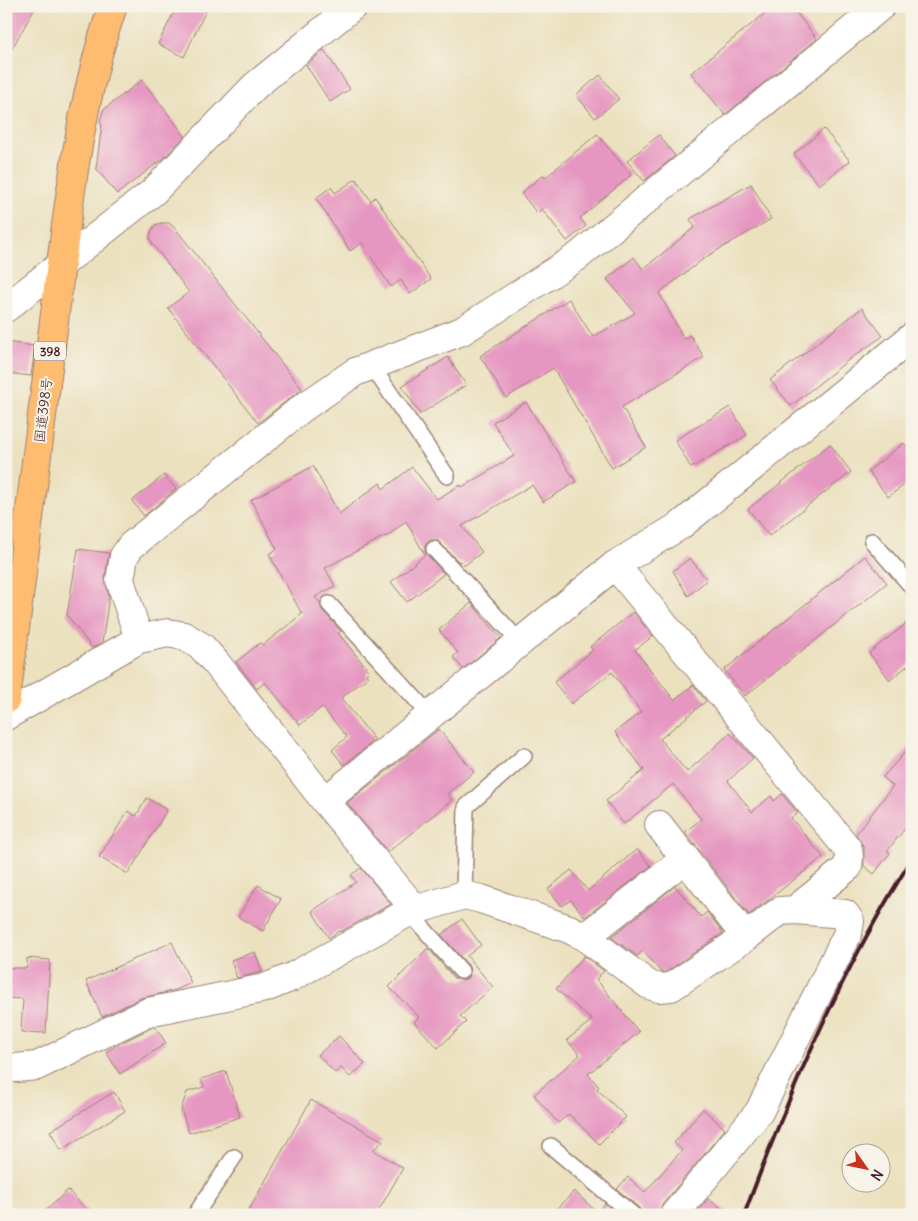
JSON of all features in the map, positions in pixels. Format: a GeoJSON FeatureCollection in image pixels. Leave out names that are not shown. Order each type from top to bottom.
{"type":"FeatureCollection","features":[{"type":"Feature","properties":{"kind":"highway","name":"国道398号"},"geometry":{"type":"LineString","coordinates":[[6,699],[61,264],[78,145],[101,40],[113,6]]}},
{"type":"Feature","properties":{"kind":"street"},"geometry":{"type":"LineString","coordinates":[[6,308],[153,192],[255,86],[353,6]]}},
{"type":"Feature","properties":{"kind":"street"},"geometry":{"type":"LineString","coordinates":[[139,639],[120,580],[124,556],[131,546],[301,408],[355,372],[462,331],[577,257],[881,6]]}},
{"type":"Feature","properties":{"kind":"street"},"geometry":{"type":"LineString","coordinates":[[324,801],[615,565],[681,524],[912,337]]}},
{"type":"Feature","properties":{"kind":"street"},"geometry":{"type":"LineString","coordinates":[[615,565],[848,849],[848,867],[795,910]]}},
{"type":"Feature","properties":{"kind":"street"},"geometry":{"type":"LineString","coordinates":[[6,716],[139,639],[168,633],[184,636],[202,647],[217,664],[412,910]]}},
{"type":"Feature","properties":{"kind":"street"},"geometry":{"type":"LineString","coordinates":[[658,825],[686,858],[746,937]]}},
{"type":"Feature","properties":{"kind":"street"},"geometry":{"type":"LineString","coordinates":[[585,937],[686,858]]}},
{"type":"Feature","properties":{"kind":"street"},"geometry":{"type":"LineString","coordinates":[[6,1067],[37,1066],[148,1012],[266,988],[292,977],[412,910],[464,895],[569,929],[585,937],[649,985],[659,988],[671,987],[780,912],[795,910],[845,914],[850,921],[848,934],[759,1112],[674,1215]]}},
{"type":"Feature","properties":{"kind":"lane"},"geometry":{"type":"LineString","coordinates":[[371,366],[447,476]]}},
{"type":"Feature","properties":{"kind":"lane"},"geometry":{"type":"LineString","coordinates":[[872,541],[912,586]]}},
{"type":"Feature","properties":{"kind":"lane"},"geometry":{"type":"LineString","coordinates":[[434,549],[521,643]]}},
{"type":"Feature","properties":{"kind":"lane"},"geometry":{"type":"LineString","coordinates":[[329,604],[431,716]]}},
{"type":"Feature","properties":{"kind":"lane"},"geometry":{"type":"LineString","coordinates":[[464,895],[466,808],[524,756]]}},
{"type":"Feature","properties":{"kind":"lane"},"geometry":{"type":"LineString","coordinates":[[412,910],[461,971]]}},
{"type":"Feature","properties":{"kind":"lane"},"geometry":{"type":"LineString","coordinates":[[551,1146],[633,1215]]}},
{"type":"Feature","properties":{"kind":"lane"},"geometry":{"type":"LineString","coordinates":[[195,1215],[234,1157]]}},
{"type":"Feature","properties":{"kind":"building"},"geometry":{"type":"Polygon","coordinates":[[[6,6],[36,6],[6,59],[6,6]]]}},
{"type":"Feature","properties":{"kind":"building"},"geometry":{"type":"Polygon","coordinates":[[[177,6],[208,6],[184,57],[158,44],[177,6]]]}},
{"type":"Feature","properties":{"kind":"building"},"geometry":{"type":"Polygon","coordinates":[[[774,6],[791,6],[817,39],[725,115],[691,73],[774,6]]]}},
{"type":"Feature","properties":{"kind":"building"},"geometry":{"type":"Polygon","coordinates":[[[324,50],[350,89],[330,102],[306,65],[324,50]]]}},
{"type":"Feature","properties":{"kind":"building"},"geometry":{"type":"Polygon","coordinates":[[[600,75],[619,99],[595,118],[576,95],[600,75]]]}},
{"type":"Feature","properties":{"kind":"building"},"geometry":{"type":"Polygon","coordinates":[[[142,80],[185,136],[164,158],[117,194],[96,168],[102,125],[100,122],[103,110],[142,80]]]}},
{"type":"Feature","properties":{"kind":"building"},"geometry":{"type":"Polygon","coordinates":[[[824,129],[850,161],[819,185],[794,154],[824,129]]]}},
{"type":"Feature","properties":{"kind":"building"},"geometry":{"type":"Polygon","coordinates":[[[597,134],[631,175],[580,218],[586,226],[567,241],[542,209],[537,213],[521,193],[543,175],[545,178],[597,134]]]}},
{"type":"Feature","properties":{"kind":"building"},"geometry":{"type":"Polygon","coordinates":[[[659,135],[675,156],[644,181],[627,161],[659,135]]]}},
{"type":"Feature","properties":{"kind":"building"},"geometry":{"type":"Polygon","coordinates":[[[356,179],[371,201],[375,197],[431,279],[410,294],[401,280],[391,287],[362,243],[350,251],[316,198],[331,187],[335,193],[356,179]]]}},
{"type":"Feature","properties":{"kind":"building"},"geometry":{"type":"Polygon","coordinates":[[[751,184],[771,219],[706,257],[659,293],[684,339],[690,335],[704,357],[622,407],[646,447],[612,468],[553,368],[506,398],[480,356],[569,299],[593,337],[635,313],[607,279],[634,257],[643,269],[695,227],[690,219],[751,184]]]}},
{"type":"Feature","properties":{"kind":"building"},"geometry":{"type":"Polygon","coordinates":[[[169,223],[175,228],[302,389],[258,423],[168,308],[189,292],[150,239],[155,225],[169,223]]]}},
{"type":"Feature","properties":{"kind":"building"},"geometry":{"type":"Polygon","coordinates":[[[862,308],[883,336],[847,361],[791,406],[770,380],[862,308]]]}},
{"type":"Feature","properties":{"kind":"building"},"geometry":{"type":"Polygon","coordinates":[[[6,342],[35,346],[31,376],[6,373],[6,342]]]}},
{"type":"Feature","properties":{"kind":"building"},"geometry":{"type":"Polygon","coordinates":[[[448,357],[466,385],[420,414],[402,386],[448,357]]]}},
{"type":"Feature","properties":{"kind":"building"},"geometry":{"type":"Polygon","coordinates":[[[526,402],[576,482],[543,502],[532,485],[462,526],[482,552],[465,565],[461,561],[459,562],[437,540],[428,542],[425,546],[425,552],[444,574],[407,602],[391,582],[425,555],[406,521],[386,537],[325,568],[335,586],[315,597],[320,603],[322,610],[341,631],[338,633],[369,671],[366,674],[368,677],[341,698],[375,740],[344,765],[332,750],[347,737],[322,707],[300,725],[265,682],[257,689],[236,662],[260,643],[263,645],[302,614],[269,554],[277,549],[251,500],[313,466],[339,514],[380,483],[383,489],[412,467],[437,499],[460,485],[462,487],[514,456],[493,422],[526,402]]]}},
{"type":"Feature","properties":{"kind":"building"},"geometry":{"type":"Polygon","coordinates":[[[730,407],[747,435],[691,468],[675,440],[730,407]]]}},
{"type":"Feature","properties":{"kind":"building"},"geometry":{"type":"Polygon","coordinates":[[[904,443],[912,453],[912,479],[888,497],[868,471],[904,443]]]}},
{"type":"Feature","properties":{"kind":"building"},"geometry":{"type":"Polygon","coordinates":[[[830,444],[851,472],[769,536],[748,509],[830,444]]]}},
{"type":"Feature","properties":{"kind":"building"},"geometry":{"type":"Polygon","coordinates":[[[164,475],[176,489],[144,516],[132,501],[164,475]]]}},
{"type":"Feature","properties":{"kind":"building"},"geometry":{"type":"Polygon","coordinates":[[[78,549],[109,553],[105,578],[109,597],[102,643],[92,648],[67,615],[78,549]]]}},
{"type":"Feature","properties":{"kind":"building"},"geometry":{"type":"Polygon","coordinates":[[[865,556],[887,583],[745,696],[724,670],[865,556]]]}},
{"type":"Feature","properties":{"kind":"building"},"geometry":{"type":"Polygon","coordinates":[[[690,558],[707,580],[688,596],[673,571],[690,558]]]}},
{"type":"Feature","properties":{"kind":"building"},"geometry":{"type":"Polygon","coordinates":[[[471,603],[501,638],[463,669],[453,657],[458,653],[439,630],[471,603]]]}},
{"type":"Feature","properties":{"kind":"building"},"geometry":{"type":"Polygon","coordinates":[[[633,612],[653,636],[635,650],[674,700],[693,685],[706,701],[660,739],[687,772],[730,733],[753,758],[728,781],[752,812],[771,796],[774,801],[782,794],[798,813],[791,818],[823,857],[749,915],[685,832],[701,819],[673,784],[624,824],[606,801],[644,770],[615,732],[641,712],[612,672],[571,704],[554,682],[593,650],[590,647],[633,612]]]}},
{"type":"Feature","properties":{"kind":"building"},"geometry":{"type":"Polygon","coordinates":[[[912,619],[912,662],[890,680],[869,653],[912,619]]]}},
{"type":"Feature","properties":{"kind":"building"},"geometry":{"type":"Polygon","coordinates":[[[439,729],[474,772],[447,794],[452,800],[388,852],[347,803],[439,729]]]}},
{"type":"Feature","properties":{"kind":"building"},"geometry":{"type":"Polygon","coordinates":[[[912,744],[912,820],[887,851],[890,853],[874,874],[864,866],[864,847],[856,834],[893,786],[883,777],[912,744]]]}},
{"type":"Feature","properties":{"kind":"building"},"geometry":{"type":"Polygon","coordinates":[[[147,798],[167,810],[128,874],[99,857],[128,811],[136,816],[147,798]]]}},
{"type":"Feature","properties":{"kind":"building"},"geometry":{"type":"Polygon","coordinates":[[[637,849],[651,866],[585,917],[571,900],[562,906],[548,889],[571,870],[588,891],[637,849]]]}},
{"type":"Feature","properties":{"kind":"building"},"geometry":{"type":"Polygon","coordinates":[[[361,868],[391,904],[329,938],[312,911],[356,882],[351,875],[361,868]]]}},
{"type":"Feature","properties":{"kind":"building"},"geometry":{"type":"Polygon","coordinates":[[[258,885],[281,899],[263,931],[238,917],[258,885]]]}},
{"type":"Feature","properties":{"kind":"building"},"geometry":{"type":"Polygon","coordinates":[[[675,886],[701,917],[707,912],[723,933],[666,972],[661,972],[643,951],[637,956],[611,937],[675,886]]]}},
{"type":"Feature","properties":{"kind":"building"},"geometry":{"type":"Polygon","coordinates":[[[462,919],[481,945],[467,956],[493,987],[460,1016],[466,1022],[438,1048],[414,1022],[419,1017],[389,987],[428,948],[454,978],[462,980],[468,978],[470,970],[468,965],[441,935],[462,919]]]}},
{"type":"Feature","properties":{"kind":"building"},"geometry":{"type":"Polygon","coordinates":[[[172,942],[191,983],[176,990],[141,998],[102,1017],[86,981],[172,942]]]}},
{"type":"Feature","properties":{"kind":"building"},"geometry":{"type":"Polygon","coordinates":[[[255,952],[262,972],[237,978],[231,960],[255,952]]]}},
{"type":"Feature","properties":{"kind":"building"},"geometry":{"type":"Polygon","coordinates":[[[584,956],[604,971],[596,979],[639,1032],[588,1074],[599,1087],[597,1089],[626,1117],[599,1144],[569,1114],[558,1123],[534,1095],[580,1055],[567,1040],[592,1020],[556,989],[584,956]]]}},
{"type":"Feature","properties":{"kind":"building"},"geometry":{"type":"Polygon","coordinates":[[[27,958],[50,960],[46,1033],[21,1032],[23,999],[6,998],[6,968],[27,968],[27,958]]]}},
{"type":"Feature","properties":{"kind":"building"},"geometry":{"type":"Polygon","coordinates":[[[155,1026],[166,1043],[120,1074],[106,1052],[155,1026]]]}},
{"type":"Feature","properties":{"kind":"building"},"geometry":{"type":"Polygon","coordinates":[[[339,1036],[365,1064],[350,1077],[341,1068],[335,1073],[318,1055],[339,1036]]]}},
{"type":"Feature","properties":{"kind":"building"},"geometry":{"type":"Polygon","coordinates":[[[226,1071],[240,1117],[189,1133],[181,1109],[187,1092],[204,1087],[201,1079],[226,1071]]]}},
{"type":"Feature","properties":{"kind":"building"},"geometry":{"type":"Polygon","coordinates":[[[114,1092],[125,1111],[61,1150],[50,1131],[114,1092]]]}},
{"type":"Feature","properties":{"kind":"building"},"geometry":{"type":"Polygon","coordinates":[[[311,1100],[383,1141],[373,1150],[403,1168],[376,1215],[246,1215],[311,1100]]]}},
{"type":"Feature","properties":{"kind":"building"},"geometry":{"type":"Polygon","coordinates":[[[703,1109],[725,1129],[662,1205],[659,1215],[642,1215],[639,1208],[617,1189],[628,1177],[645,1192],[682,1150],[674,1143],[703,1109]]]}},
{"type":"Feature","properties":{"kind":"building"},"geometry":{"type":"Polygon","coordinates":[[[68,1190],[91,1215],[41,1215],[68,1190]]]}},
{"type":"Feature","properties":{"kind":"building"},"geometry":{"type":"Polygon","coordinates":[[[574,1191],[597,1212],[605,1203],[618,1215],[552,1215],[574,1191]]]}},
{"type":"Feature","properties":{"kind":"building"},"geometry":{"type":"Polygon","coordinates":[[[708,1199],[732,1215],[694,1215],[708,1199]]]}},
{"type":"Feature","properties":{"kind":"railway"},"geometry":{"type":"LineString","coordinates":[[744,1215],[780,1123],[819,1032],[862,944],[912,859]]}}]}
